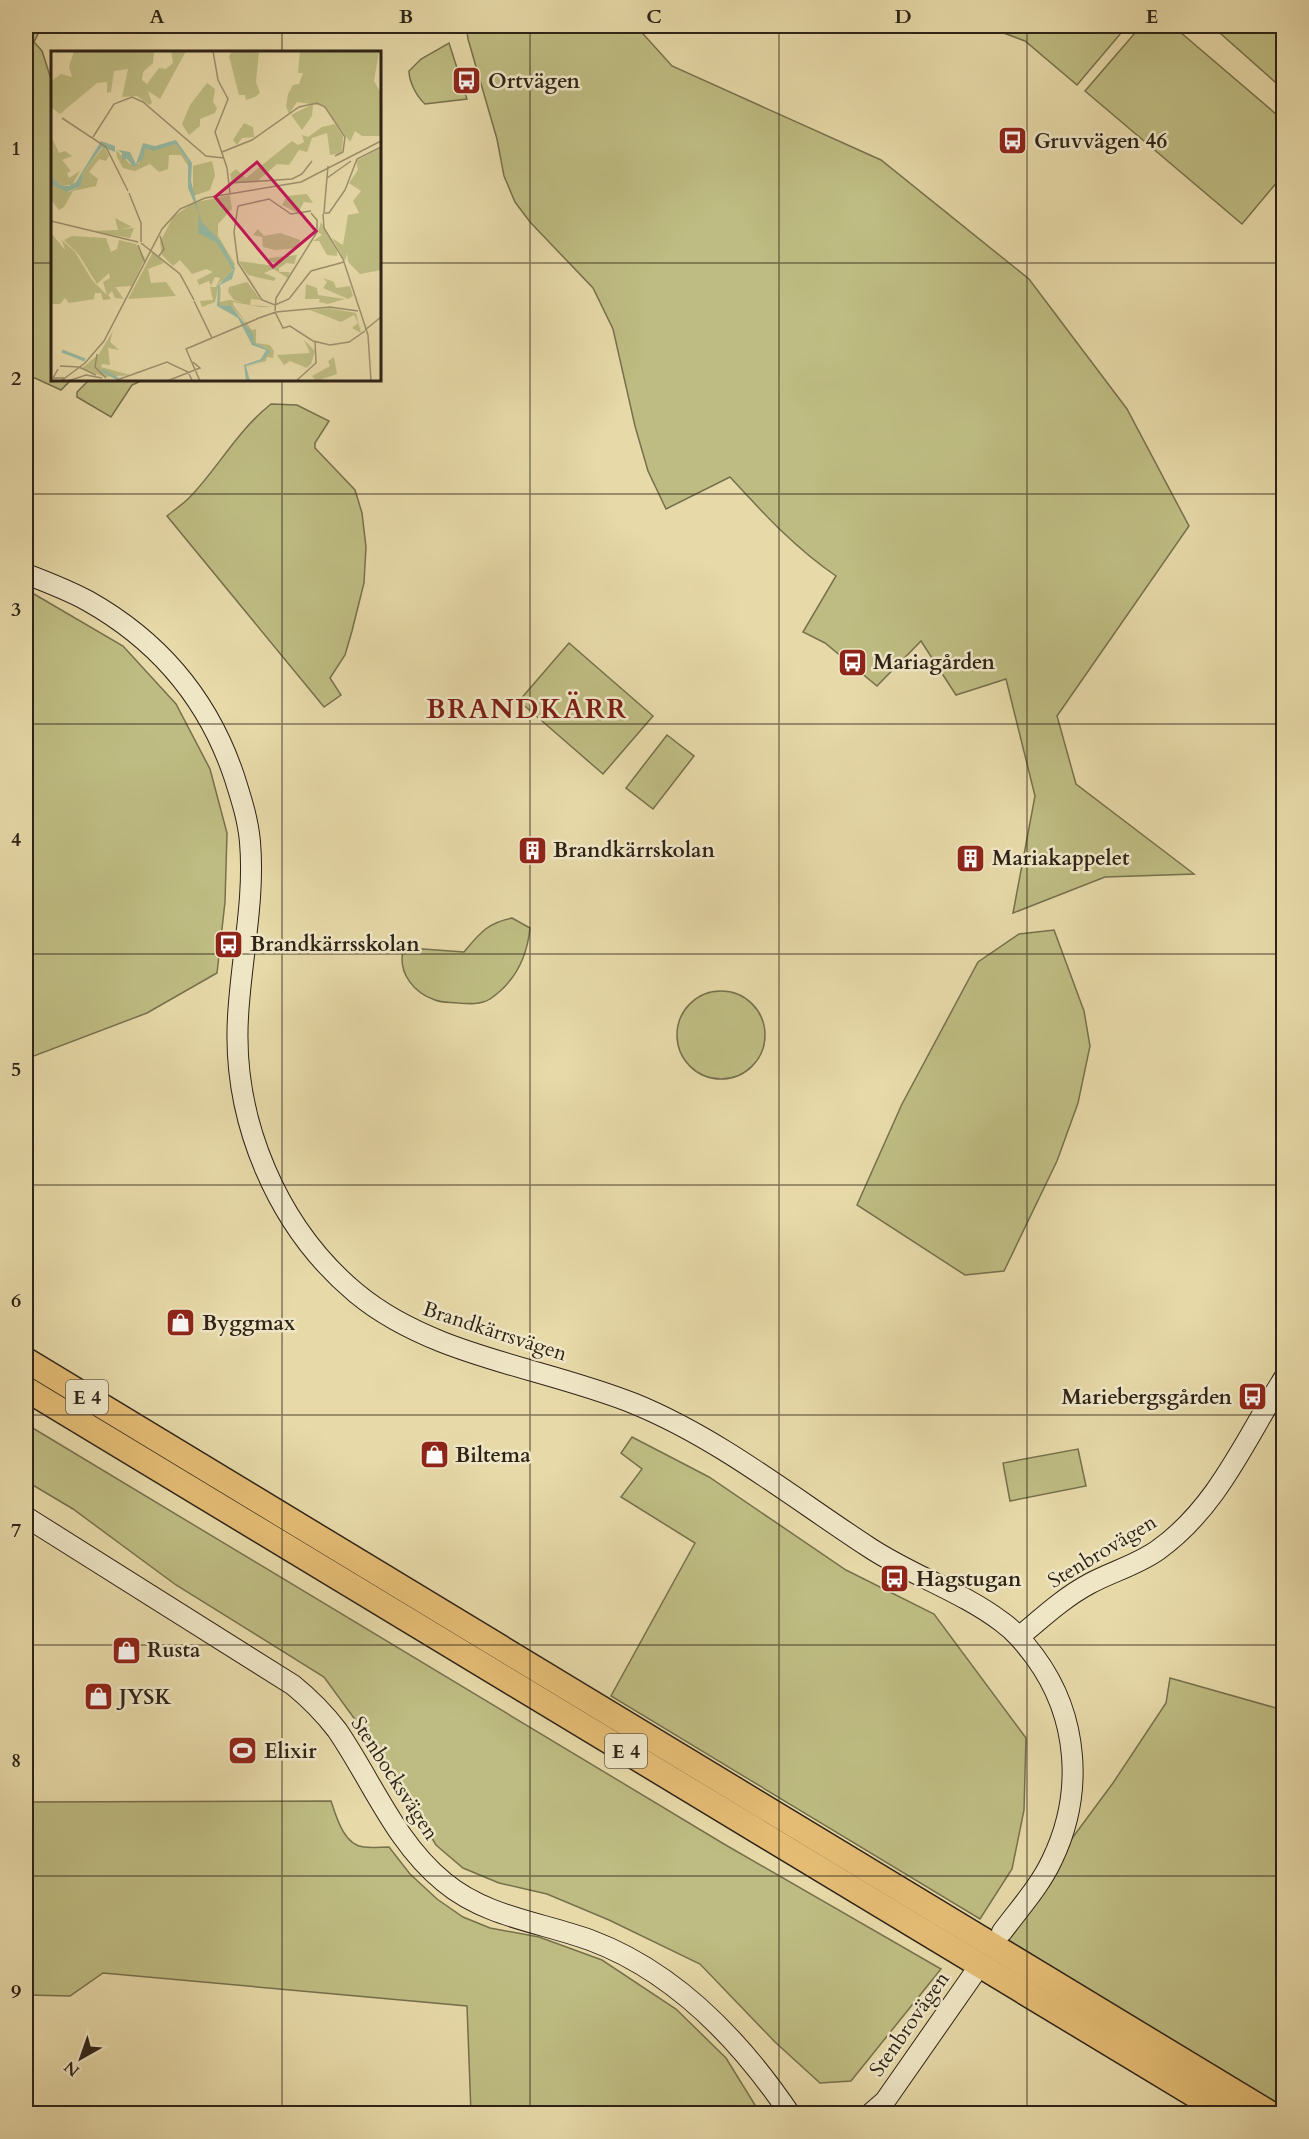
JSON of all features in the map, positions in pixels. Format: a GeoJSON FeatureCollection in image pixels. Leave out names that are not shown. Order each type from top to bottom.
{"type":"FeatureCollection","features":[{"type":"Feature","properties":{"kind":"highway","name":"E 4"},"geometry":{"type":"LineString","coordinates":[[26,1360],[1271,2114]]}},
{"type":"Feature","properties":{"kind":"highway","name":"E 4"},"geometry":{"type":"LineString","coordinates":[[26,1389],[1226,2114]]}},
{"type":"Feature","properties":{"kind":"street","name":"Brandkärrsvägen"},"geometry":{"type":"LineString","coordinates":[[26,574],[86,600],[139,636],[181,677],[221,741],[244,806],[250,844],[249,908],[237,1023],[243,1098],[247,1119],[272,1185],[294,1224],[317,1254],[360,1296],[404,1326],[441,1342],[586,1386],[638,1405],[681,1427],[730,1455],[873,1550],[980,1606],[1020,1636]]}},
{"type":"Feature","properties":{"kind":"street","name":"Stenbrovägen"},"geometry":{"type":"LineString","coordinates":[[1020,1636],[1071,1595],[1158,1550],[1192,1520],[1232,1466],[1284,1378]]}},
{"type":"Feature","properties":{"kind":"street","name":"Stenbocksvägen"},"geometry":{"type":"LineString","coordinates":[[26,1517],[271,1670],[309,1699],[336,1730],[407,1844],[424,1864],[456,1892],[496,1912],[592,1941],[631,1959],[662,1978],[722,2028],[751,2060],[784,2105],[802,2114]]}},
{"type":"Feature","properties":{"kind":"street"},"geometry":{"type":"LineString","coordinates":[[1002,1932],[1050,1866],[1064,1828],[1071,1798],[1073,1773],[1071,1738],[1061,1704],[1046,1673],[1020,1636]]}},
{"type":"Feature","properties":{"kind":"street","name":"Stenbrovägen"},"geometry":{"type":"LineString","coordinates":[[878,2109],[972,1975]]}},
{"type":"Feature","properties":{"kind":"shaded area"},"geometry":{"type":"Polygon","coordinates":[[[26,26],[42,26],[34,42],[42,51],[51,79],[51,381],[70,381],[61,390],[26,374],[26,26]]]}},
{"type":"Feature","properties":{"kind":"shaded area"},"geometry":{"type":"Polygon","coordinates":[[[466,26],[636,26],[672,66],[881,160],[1029,279],[1127,409],[1189,526],[1057,716],[1076,784],[1194,874],[1105,877],[1013,913],[1035,796],[1006,679],[956,695],[921,641],[877,686],[825,643],[803,632],[836,576],[793,542],[730,477],[666,509],[648,471],[635,426],[613,329],[593,288],[530,222],[515,202],[504,176],[497,139],[466,26]]]}},
{"type":"Feature","properties":{"kind":"shaded area"},"geometry":{"type":"Polygon","coordinates":[[[985,26],[1127,26],[1077,85],[1025,41],[985,26]]]}},
{"type":"Feature","properties":{"kind":"shaded area"},"geometry":{"type":"Polygon","coordinates":[[[1141,26],[1173,26],[1283,120],[1283,175],[1242,224],[1085,91],[1141,26]]]}},
{"type":"Feature","properties":{"kind":"shaded area"},"geometry":{"type":"Polygon","coordinates":[[[1212,26],[1283,26],[1283,89],[1212,26]]]}},
{"type":"Feature","properties":{"kind":"shaded area"},"geometry":{"type":"Polygon","coordinates":[[[449,43],[467,99],[425,104],[414,89],[409,71],[421,59],[449,43]]]}},
{"type":"Feature","properties":{"kind":"shaded area"},"geometry":{"type":"Polygon","coordinates":[[[88,381],[141,381],[132,385],[111,417],[77,397],[77,392],[88,381]]]}},
{"type":"Feature","properties":{"kind":"shaded area"},"geometry":{"type":"Polygon","coordinates":[[[271,404],[297,405],[329,421],[315,443],[315,448],[355,490],[362,513],[366,547],[364,583],[345,655],[330,678],[341,695],[324,707],[167,516],[189,498],[248,426],[271,404]]]}},
{"type":"Feature","properties":{"kind":"shaded area"},"geometry":{"type":"Polygon","coordinates":[[[34,594],[123,646],[176,704],[210,769],[227,833],[225,902],[217,973],[147,1013],[26,1059],[26,608],[34,594]]]}},
{"type":"Feature","properties":{"kind":"shaded area"},"geometry":{"type":"Polygon","coordinates":[[[569,643],[653,716],[603,774],[519,701],[569,643]]]}},
{"type":"Feature","properties":{"kind":"shaded area"},"geometry":{"type":"Polygon","coordinates":[[[667,735],[694,756],[653,809],[626,788],[667,735]]]}},
{"type":"Feature","properties":{"kind":"shaded area"},"geometry":{"type":"Polygon","coordinates":[[[512,918],[530,928],[526,949],[513,977],[490,999],[474,1004],[441,1002],[420,992],[405,974],[403,951],[423,949],[464,952],[490,926],[512,918]]]}},
{"type":"Feature","properties":{"kind":"shaded area"},"geometry":{"type":"Polygon","coordinates":[[[1054,930],[1084,1011],[1090,1046],[1078,1103],[1057,1161],[1004,1271],[965,1275],[857,1205],[902,1104],[978,962],[1019,934],[1054,930]]]}},
{"type":"Feature","properties":{"kind":"shaded area"},"geometry":{"type":"Polygon","coordinates":[[[712,991],[730,991],[746,998],[758,1010],[765,1026],[765,1044],[758,1060],[746,1072],[730,1079],[712,1079],[696,1072],[684,1060],[677,1044],[677,1026],[684,1010],[696,998],[712,991]]]}},
{"type":"Feature","properties":{"kind":"shaded area"},"geometry":{"type":"Polygon","coordinates":[[[26,1424],[724,1844],[941,1969],[851,2081],[820,2083],[775,2042],[700,1964],[609,1920],[547,1894],[499,1883],[463,1868],[436,1845],[389,1766],[324,1677],[176,1585],[73,1509],[26,1481],[26,1424]]]}},
{"type":"Feature","properties":{"kind":"shaded area"},"geometry":{"type":"Polygon","coordinates":[[[632,1437],[709,1477],[846,1570],[934,1614],[1026,1738],[1024,1810],[1012,1869],[980,1919],[611,1696],[695,1543],[621,1497],[642,1469],[621,1453],[632,1437]]]}},
{"type":"Feature","properties":{"kind":"shaded area"},"geometry":{"type":"Polygon","coordinates":[[[1078,1449],[1086,1486],[1010,1501],[1003,1463],[1078,1449]]]}},
{"type":"Feature","properties":{"kind":"shaded area"},"geometry":{"type":"Polygon","coordinates":[[[1170,1678],[1283,1710],[1283,2108],[999,1937],[1113,1783],[1166,1703],[1170,1678]]]}},
{"type":"Feature","properties":{"kind":"shaded area"},"geometry":{"type":"Polygon","coordinates":[[[331,1801],[342,1829],[351,1841],[364,1847],[389,1847],[410,1874],[437,1899],[463,1917],[490,1928],[539,1937],[602,1960],[676,2009],[726,2058],[760,2113],[471,2113],[467,2006],[103,1973],[70,1996],[26,1995],[26,1802],[331,1801]]]}},
{"type":"Feature","properties":{"kind":"place","name":"Ortvägen"},"geometry":{"type":"Point","coordinates":[467,81]}},
{"type":"Feature","properties":{"kind":"place","name":"Gruvvägen 46"},"geometry":{"type":"Point","coordinates":[1013,141]}},
{"type":"Feature","properties":{"kind":"place","name":"Mariagården"},"geometry":{"type":"Point","coordinates":[852,662]}},
{"type":"Feature","properties":{"kind":"place","name":"Brandkärrskolan"},"geometry":{"type":"Point","coordinates":[532,850]}},
{"type":"Feature","properties":{"kind":"place","name":"Mariakappelet"},"geometry":{"type":"Point","coordinates":[971,858]}},
{"type":"Feature","properties":{"kind":"place","name":"Brandkärrsskolan"},"geometry":{"type":"Point","coordinates":[229,944]}},
{"type":"Feature","properties":{"kind":"place","name":"Byggmax"},"geometry":{"type":"Point","coordinates":[181,1323]}},
{"type":"Feature","properties":{"kind":"place","name":"Mariebergsgården"},"geometry":{"type":"Point","coordinates":[1253,1397]}},
{"type":"Feature","properties":{"kind":"place","name":"Biltema"},"geometry":{"type":"Point","coordinates":[434,1455]}},
{"type":"Feature","properties":{"kind":"place","name":"Hagstugan"},"geometry":{"type":"Point","coordinates":[895,1579]}},
{"type":"Feature","properties":{"kind":"place","name":"Rusta"},"geometry":{"type":"Point","coordinates":[126,1650]}},
{"type":"Feature","properties":{"kind":"place","name":"JYSK"},"geometry":{"type":"Point","coordinates":[98,1697]}},
{"type":"Feature","properties":{"kind":"place","name":"Elixir"},"geometry":{"type":"Point","coordinates":[243,1751]}},
{"type":"Feature","properties":{"kind":"district","name":"BRANDKÄRR"},"geometry":{"type":"Point","coordinates":[527,709]}}]}
